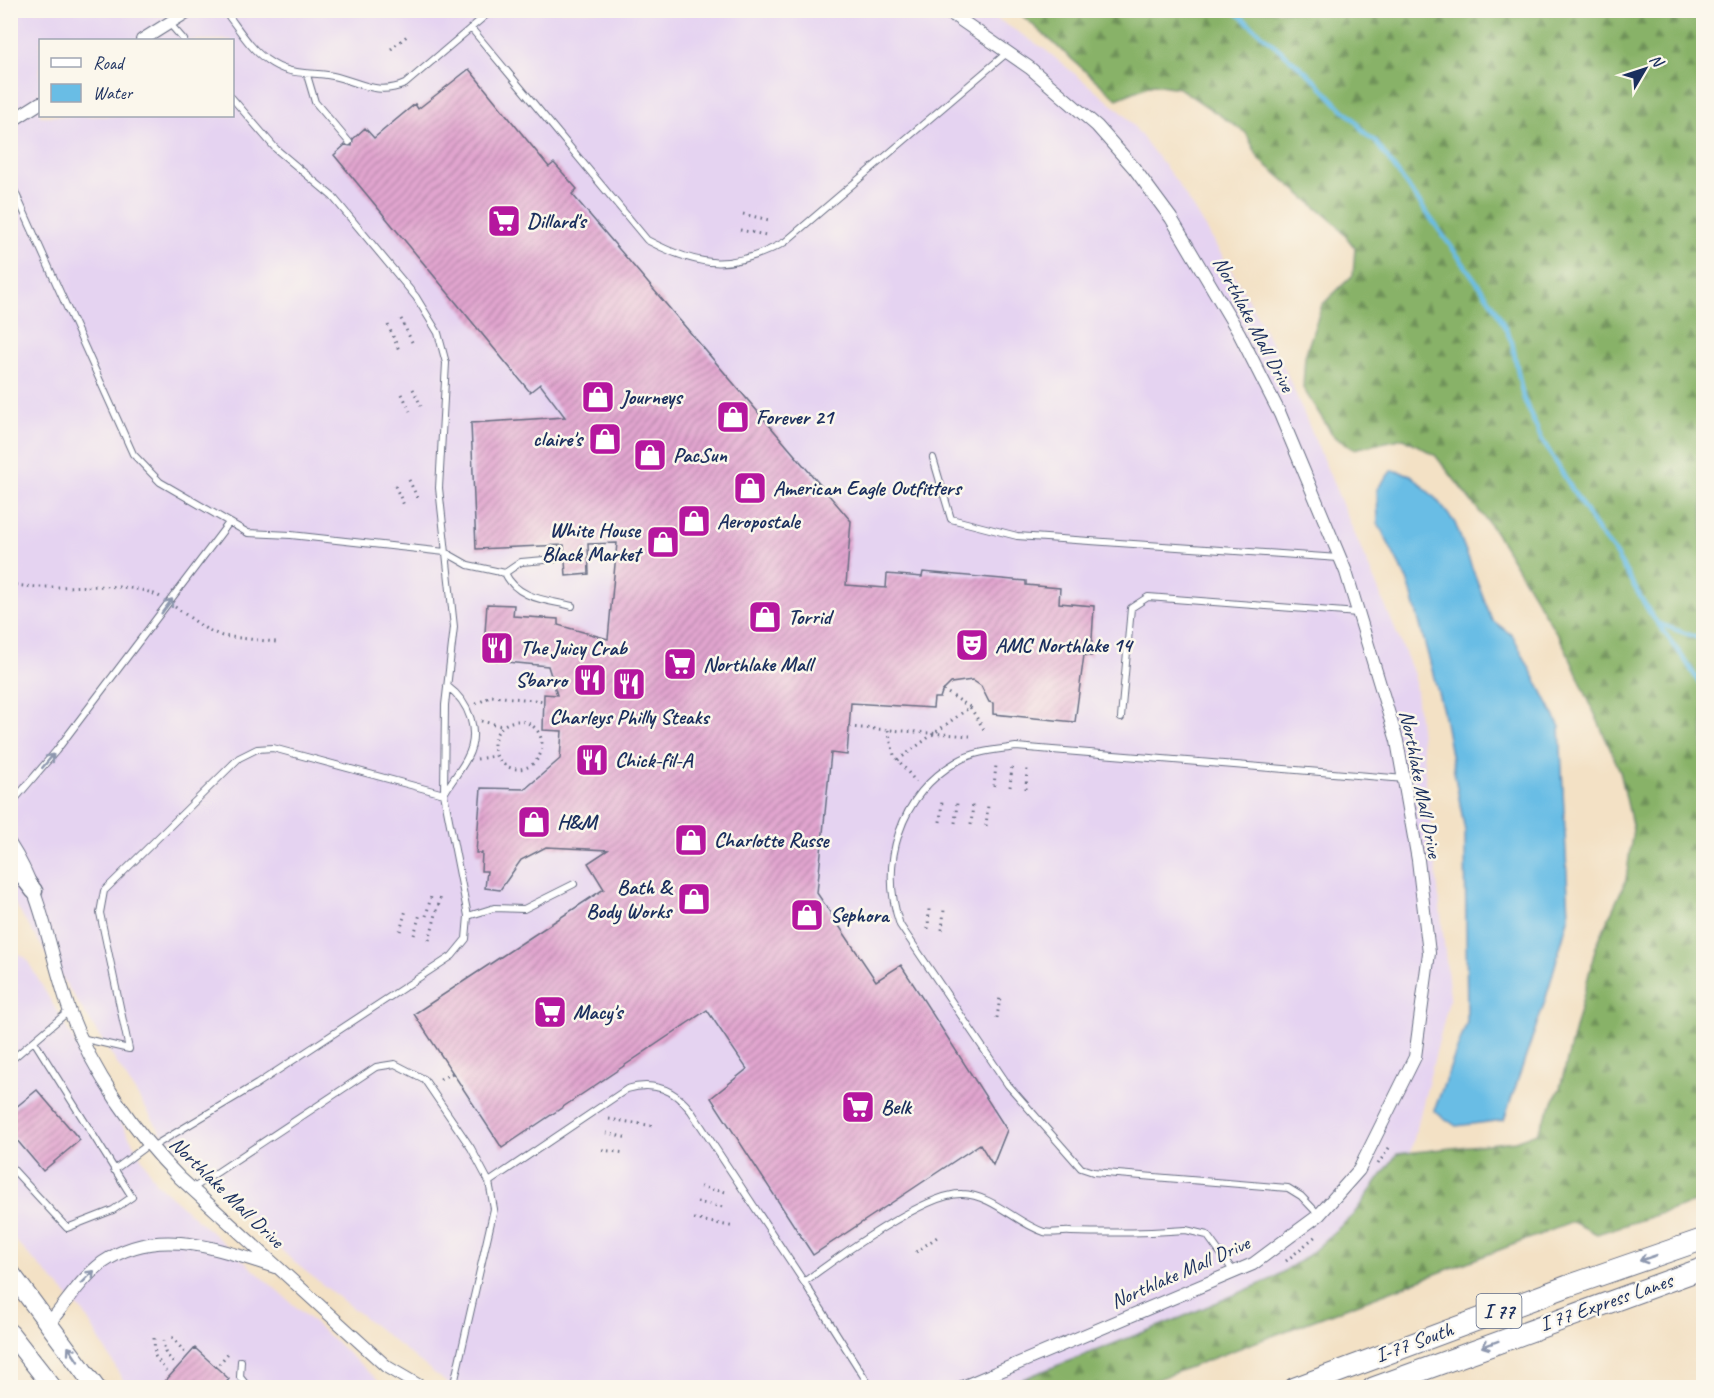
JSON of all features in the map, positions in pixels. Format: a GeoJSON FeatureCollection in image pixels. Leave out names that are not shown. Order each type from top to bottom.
{"type":"FeatureCollection","features":[{"type":"Feature","properties":{"kind":"highway","name":"I-77 South"},"geometry":{"type":"LineString","coordinates":[[1295,1388],[1568,1286],[1704,1239]]}},
{"type":"Feature","properties":{"kind":"highway","name":"I 77 Express Lanes"},"geometry":{"type":"LineString","coordinates":[[1373,1388],[1704,1268]]}},
{"type":"Feature","properties":{"kind":"main road"},"geometry":{"type":"LineString","coordinates":[[10,1272],[50,1322],[96,1388]]}},
{"type":"Feature","properties":{"kind":"main road"},"geometry":{"type":"LineString","coordinates":[[10,1333],[53,1388]]}},
{"type":"Feature","properties":{"kind":"street"},"geometry":{"type":"LineString","coordinates":[[144,39],[190,10]]}},
{"type":"Feature","properties":{"kind":"street","name":"Northlake Mall Drive"},"geometry":{"type":"LineString","coordinates":[[941,10],[954,16],[1030,68],[1097,126],[1134,168],[1171,218],[1205,271],[1249,353],[1280,414],[1340,558],[1397,741],[1405,779],[1429,953],[1415,1058],[1359,1170],[1319,1215],[1253,1264],[960,1388]]}},
{"type":"Feature","properties":{"kind":"street"},"geometry":{"type":"LineString","coordinates":[[10,122],[39,104]]}},
{"type":"Feature","properties":{"kind":"street","name":"Northlake Mall Drive"},"geometry":{"type":"LineString","coordinates":[[10,844],[34,891],[70,1010],[93,1066],[151,1145],[192,1189],[387,1367],[423,1388]]}},
{"type":"Feature","properties":{"kind":"street"},"geometry":{"type":"LineString","coordinates":[[10,860],[34,891]]}},
{"type":"Feature","properties":{"kind":"street"},"geometry":{"type":"LineString","coordinates":[[50,1322],[79,1286],[102,1263],[116,1255],[147,1244],[177,1241],[201,1244],[279,1268]]}},
{"type":"Feature","properties":{"kind":"lane"},"geometry":{"type":"LineString","coordinates":[[224,10],[264,59],[279,68],[307,75],[335,76],[356,84],[391,90],[405,84],[492,10]]}},
{"type":"Feature","properties":{"kind":"lane"},"geometry":{"type":"LineString","coordinates":[[170,24],[183,39]]}},
{"type":"Feature","properties":{"kind":"lane"},"geometry":{"type":"LineString","coordinates":[[471,28],[647,240],[689,259],[712,263],[741,262],[785,242],[1008,52]]}},
{"type":"Feature","properties":{"kind":"lane"},"geometry":{"type":"LineString","coordinates":[[307,75],[315,102],[349,142]]}},
{"type":"Feature","properties":{"kind":"lane"},"geometry":{"type":"LineString","coordinates":[[114,1170],[151,1145],[256,1084],[452,956],[466,939],[468,916],[444,794],[447,687],[454,627],[438,475],[446,363],[438,333],[416,297],[333,197],[276,149],[234,100]]}},
{"type":"Feature","properties":{"kind":"lane"},"geometry":{"type":"LineString","coordinates":[[10,181],[134,454],[160,482],[248,534],[291,535],[445,552],[468,565],[505,573],[521,562],[556,559]]}},
{"type":"Feature","properties":{"kind":"lane"},"geometry":{"type":"LineString","coordinates":[[933,458],[951,519],[1017,536],[1340,558]]}},
{"type":"Feature","properties":{"kind":"lane"},"geometry":{"type":"LineString","coordinates":[[10,805],[56,751],[228,524]]}},
{"type":"Feature","properties":{"kind":"lane"},"geometry":{"type":"LineString","coordinates":[[505,573],[510,584],[519,591],[533,597],[572,606]]}},
{"type":"Feature","properties":{"kind":"lane"},"geometry":{"type":"LineString","coordinates":[[1121,718],[1131,608],[1148,597],[1358,614]]}},
{"type":"Feature","properties":{"kind":"lane"},"geometry":{"type":"LineString","coordinates":[[444,794],[468,756],[472,725],[468,709],[458,694],[447,687]]}},
{"type":"Feature","properties":{"kind":"lane"},"geometry":{"type":"LineString","coordinates":[[1319,1215],[1301,1196],[1288,1188],[1093,1172],[1081,1168],[1008,1084],[900,925],[891,901],[890,869],[897,830],[912,805],[932,781],[958,761],[984,752],[1016,747],[1405,779]]}},
{"type":"Feature","properties":{"kind":"lane"},"geometry":{"type":"LineString","coordinates":[[81,1038],[129,1049],[100,913],[104,891],[240,758],[257,749],[273,748],[444,794]]}},
{"type":"Feature","properties":{"kind":"lane"},"geometry":{"type":"LineString","coordinates":[[468,916],[494,908],[524,909],[574,884]]}},
{"type":"Feature","properties":{"kind":"lane"},"geometry":{"type":"LineString","coordinates":[[10,1062],[70,1010]]}},
{"type":"Feature","properties":{"kind":"lane"},"geometry":{"type":"LineString","coordinates":[[10,1166],[67,1228],[113,1210],[132,1197],[34,1041]]}},
{"type":"Feature","properties":{"kind":"lane"},"geometry":{"type":"LineString","coordinates":[[192,1189],[376,1067],[395,1064],[424,1079],[471,1148],[489,1182],[494,1209],[453,1388]]}},
{"type":"Feature","properties":{"kind":"lane"},"geometry":{"type":"LineString","coordinates":[[489,1182],[627,1089],[649,1084],[680,1097],[804,1282],[871,1388]]}},
{"type":"Feature","properties":{"kind":"lane"},"geometry":{"type":"LineString","coordinates":[[804,1282],[929,1201],[963,1193],[995,1205],[1021,1223],[1048,1233],[1186,1230],[1207,1235],[1235,1272]]}},
{"type":"Feature","properties":{"kind":"lane"},"geometry":{"type":"LineString","coordinates":[[242,1361],[240,1377],[244,1382]]}},
{"type":"Feature","properties":{"kind":"path"},"geometry":{"type":"LineString","coordinates":[[391,49],[407,36]]}},
{"type":"Feature","properties":{"kind":"path"},"geometry":{"type":"LineString","coordinates":[[743,214],[769,220]]}},
{"type":"Feature","properties":{"kind":"path"},"geometry":{"type":"LineString","coordinates":[[740,230],[766,235]]}},
{"type":"Feature","properties":{"kind":"path"},"geometry":{"type":"LineString","coordinates":[[401,319],[413,344]]}},
{"type":"Feature","properties":{"kind":"path"},"geometry":{"type":"LineString","coordinates":[[388,325],[399,350]]}},
{"type":"Feature","properties":{"kind":"path"},"geometry":{"type":"LineString","coordinates":[[413,389],[421,406]]}},
{"type":"Feature","properties":{"kind":"path"},"geometry":{"type":"LineString","coordinates":[[402,394],[410,411]]}},
{"type":"Feature","properties":{"kind":"path"},"geometry":{"type":"LineString","coordinates":[[409,480],[418,499]]}},
{"type":"Feature","properties":{"kind":"path"},"geometry":{"type":"LineString","coordinates":[[395,486],[404,505]]}},
{"type":"Feature","properties":{"kind":"path"},"geometry":{"type":"LineString","coordinates":[[10,584],[31,588],[142,590],[169,602],[206,629],[222,636],[276,642]]}},
{"type":"Feature","properties":{"kind":"path"},"geometry":{"type":"LineString","coordinates":[[943,690],[970,707],[985,731]]}},
{"type":"Feature","properties":{"kind":"path"},"geometry":{"type":"LineString","coordinates":[[476,704],[492,696],[544,700]]}},
{"type":"Feature","properties":{"kind":"path"},"geometry":{"type":"LineString","coordinates":[[898,760],[970,707]]}},
{"type":"Feature","properties":{"kind":"path"},"geometry":{"type":"LineString","coordinates":[[481,721],[502,726],[517,721],[531,725],[541,737],[541,752],[532,766],[516,770],[507,768],[495,756],[494,739],[502,726]]}},
{"type":"Feature","properties":{"kind":"path"},"geometry":{"type":"LineString","coordinates":[[849,727],[970,736]]}},
{"type":"Feature","properties":{"kind":"path"},"geometry":{"type":"LineString","coordinates":[[888,730],[890,743],[898,760],[916,782]]}},
{"type":"Feature","properties":{"kind":"path"},"geometry":{"type":"LineString","coordinates":[[477,759],[495,756]]}},
{"type":"Feature","properties":{"kind":"path"},"geometry":{"type":"LineString","coordinates":[[994,786],[996,765]]}},
{"type":"Feature","properties":{"kind":"path"},"geometry":{"type":"LineString","coordinates":[[1010,787],[1012,766]]}},
{"type":"Feature","properties":{"kind":"path"},"geometry":{"type":"LineString","coordinates":[[1026,789],[1027,767]]}},
{"type":"Feature","properties":{"kind":"path"},"geometry":{"type":"LineString","coordinates":[[940,822],[942,801]]}},
{"type":"Feature","properties":{"kind":"path"},"geometry":{"type":"LineString","coordinates":[[955,823],[957,802]]}},
{"type":"Feature","properties":{"kind":"path"},"geometry":{"type":"LineString","coordinates":[[971,825],[973,804]]}},
{"type":"Feature","properties":{"kind":"path"},"geometry":{"type":"LineString","coordinates":[[986,826],[988,805]]}},
{"type":"Feature","properties":{"kind":"path"},"geometry":{"type":"LineString","coordinates":[[426,915],[432,894]]}},
{"type":"Feature","properties":{"kind":"path"},"geometry":{"type":"LineString","coordinates":[[429,940],[441,896]]}},
{"type":"Feature","properties":{"kind":"path"},"geometry":{"type":"LineString","coordinates":[[928,929],[929,909]]}},
{"type":"Feature","properties":{"kind":"path"},"geometry":{"type":"LineString","coordinates":[[400,931],[406,910]]}},
{"type":"Feature","properties":{"kind":"path"},"geometry":{"type":"LineString","coordinates":[[942,930],[944,910]]}},
{"type":"Feature","properties":{"kind":"path"},"geometry":{"type":"LineString","coordinates":[[414,935],[420,914]]}},
{"type":"Feature","properties":{"kind":"path"},"geometry":{"type":"LineString","coordinates":[[998,1018],[1000,997]]}},
{"type":"Feature","properties":{"kind":"path"},"geometry":{"type":"LineString","coordinates":[[440,1079],[453,1073]]}},
{"type":"Feature","properties":{"kind":"path"},"geometry":{"type":"LineString","coordinates":[[10,1083],[17,1090]]}},
{"type":"Feature","properties":{"kind":"path"},"geometry":{"type":"LineString","coordinates":[[609,1119],[654,1126]]}},
{"type":"Feature","properties":{"kind":"path"},"geometry":{"type":"LineString","coordinates":[[606,1133],[628,1138]]}},
{"type":"Feature","properties":{"kind":"path"},"geometry":{"type":"LineString","coordinates":[[602,1150],[625,1153]]}},
{"type":"Feature","properties":{"kind":"path"},"geometry":{"type":"LineString","coordinates":[[700,1187],[726,1192]]}},
{"type":"Feature","properties":{"kind":"path"},"geometry":{"type":"LineString","coordinates":[[698,1202],[723,1206]]}},
{"type":"Feature","properties":{"kind":"path"},"geometry":{"type":"LineString","coordinates":[[694,1219],[735,1227]]}},
{"type":"Feature","properties":{"kind":"path"},"geometry":{"type":"LineString","coordinates":[[916,1252],[940,1235]]}},
{"type":"Feature","properties":{"kind":"path"},"geometry":{"type":"LineString","coordinates":[[172,1336],[186,1354]]}},
{"type":"Feature","properties":{"kind":"path"},"geometry":{"type":"LineString","coordinates":[[154,1338],[155,1356],[166,1371]]}},
{"type":"Feature","properties":{"kind":"path"},"geometry":{"type":"LineString","coordinates":[[163,1340],[165,1352],[174,1364]]}},
{"type":"Feature","properties":{"kind":"path"},"geometry":{"type":"LineString","coordinates":[[219,1364],[230,1351]]}},
{"type":"Feature","properties":{"kind":"shaded area"},"geometry":{"type":"Polygon","coordinates":[[[11,11],[985,11],[1043,48],[1125,115],[1177,182],[1242,288],[1285,369],[1414,674],[1450,997],[1386,1249],[1033,1387],[452,1387],[294,1262],[164,1137],[11,898],[11,11]]]}},
{"type":"Feature","properties":{"kind":"shaded area"},"geometry":{"type":"Polygon","coordinates":[[[11,949],[26,958],[156,1183],[386,1387],[127,1387],[84,1313],[11,1236],[11,949]]]}},
{"type":"Feature","properties":{"kind":"green space"},"geometry":{"type":"Polygon","coordinates":[[[1017,11],[1703,11],[1703,1200],[1597,1234],[1573,1222],[1137,1387],[1002,1387],[1180,1318],[1272,1279],[1309,1255],[1353,1215],[1397,1154],[1515,1141],[1537,1133],[1560,1088],[1596,946],[1626,880],[1633,829],[1620,771],[1565,647],[1494,530],[1435,455],[1404,438],[1354,449],[1334,437],[1303,388],[1305,356],[1322,305],[1353,275],[1355,248],[1337,225],[1259,159],[1246,133],[1179,88],[1153,84],[1117,99],[1017,11]]]}},
{"type":"Feature","properties":{"kind":"water"},"geometry":{"type":"Polygon","coordinates":[[[1392,470],[1411,475],[1437,500],[1455,523],[1492,620],[1513,636],[1560,727],[1569,916],[1545,1001],[1504,1120],[1456,1126],[1434,1111],[1467,1022],[1465,831],[1443,711],[1409,584],[1378,523],[1377,489],[1392,470]]]}},
{"type":"Feature","properties":{"kind":"building","name":"Northlake Mall"},"geometry":{"type":"Polygon","coordinates":[[[469,69],[549,167],[554,163],[577,189],[572,194],[851,521],[846,585],[886,588],[887,574],[922,577],[923,572],[1026,581],[1026,585],[1060,588],[1059,603],[1094,606],[1091,656],[1084,655],[1075,722],[993,714],[993,703],[989,702],[981,686],[972,680],[951,683],[942,692],[940,698],[934,698],[933,708],[851,703],[847,755],[831,753],[817,893],[876,981],[901,965],[1007,1130],[993,1165],[980,1144],[813,1255],[711,1098],[747,1069],[707,1010],[502,1148],[414,1014],[604,889],[588,863],[608,850],[546,847],[521,860],[500,890],[485,888],[487,871],[481,871],[482,853],[476,853],[481,788],[525,789],[560,759],[562,731],[543,730],[544,694],[557,695],[548,666],[496,661],[484,647],[487,604],[514,605],[513,616],[558,619],[558,625],[608,639],[617,543],[588,544],[589,574],[566,576],[564,545],[476,549],[471,423],[565,417],[540,384],[530,392],[334,155],[345,145],[352,146],[353,139],[365,128],[374,138],[415,104],[418,109],[469,69]]]}},
{"type":"Feature","properties":{"kind":"building"},"geometry":{"type":"Polygon","coordinates":[[[37,1090],[80,1140],[43,1171],[10,1132],[10,1112],[37,1090]]]}},
{"type":"Feature","properties":{"kind":"building"},"geometry":{"type":"Polygon","coordinates":[[[195,1348],[229,1379],[222,1388],[159,1388],[195,1348]]]}},
{"type":"Feature","properties":{"kind":"waterway"},"geometry":{"type":"LineString","coordinates":[[1233,10],[1313,78],[1352,117],[1366,135],[1375,141],[1494,306],[1512,342],[1523,397],[1541,438],[1599,533],[1613,550],[1650,613],[1687,663],[1704,691]]}},
{"type":"Feature","properties":{"kind":"waterway"},"geometry":{"type":"LineString","coordinates":[[1657,623],[1704,640]]}},
{"type":"Feature","properties":{"kind":"waterway"},"geometry":{"type":"LineString","coordinates":[[1704,1079],[1699,1096],[1704,1126]]}},
{"type":"Feature","properties":{"kind":"waterway"},"geometry":{"type":"LineString","coordinates":[[1698,1171],[1704,1154]]}},
{"type":"Feature","properties":{"kind":"place","name":"Dillard's"},"geometry":{"type":"Point","coordinates":[504,221]}},
{"type":"Feature","properties":{"kind":"place","name":"Journeys"},"geometry":{"type":"Point","coordinates":[598,397]}},
{"type":"Feature","properties":{"kind":"place","name":"Forever 21"},"geometry":{"type":"Point","coordinates":[733,417]}},
{"type":"Feature","properties":{"kind":"place","name":"claire's"},"geometry":{"type":"Point","coordinates":[605,439]}},
{"type":"Feature","properties":{"kind":"place","name":"PacSun"},"geometry":{"type":"Point","coordinates":[650,455]}},
{"type":"Feature","properties":{"kind":"place","name":"American Eagle Outfitters"},"geometry":{"type":"Point","coordinates":[750,488]}},
{"type":"Feature","properties":{"kind":"place","name":"Aeropostale"},"geometry":{"type":"Point","coordinates":[694,521]}},
{"type":"Feature","properties":{"kind":"place","name":"White House Black Market"},"geometry":{"type":"Point","coordinates":[663,542]}},
{"type":"Feature","properties":{"kind":"place","name":"Torrid"},"geometry":{"type":"Point","coordinates":[765,617]}},
{"type":"Feature","properties":{"kind":"place","name":"AMC Northlake 14"},"geometry":{"type":"Point","coordinates":[972,645]}},
{"type":"Feature","properties":{"kind":"place","name":"The Juicy Crab"},"geometry":{"type":"Point","coordinates":[497,648]}},
{"type":"Feature","properties":{"kind":"place","name":"Northlake Mall"},"geometry":{"type":"Point","coordinates":[680,664]}},
{"type":"Feature","properties":{"kind":"place","name":"Sbarro"},"geometry":{"type":"Point","coordinates":[590,680]}},
{"type":"Feature","properties":{"kind":"place","name":"Charleys Philly Steaks"},"geometry":{"type":"Point","coordinates":[629,684]}},
{"type":"Feature","properties":{"kind":"place","name":"Chick-fil-A"},"geometry":{"type":"Point","coordinates":[592,760]}},
{"type":"Feature","properties":{"kind":"place","name":"H&M"},"geometry":{"type":"Point","coordinates":[534,822]}},
{"type":"Feature","properties":{"kind":"place","name":"Charlotte Russe"},"geometry":{"type":"Point","coordinates":[691,840]}},
{"type":"Feature","properties":{"kind":"place","name":"Bath & Body Works"},"geometry":{"type":"Point","coordinates":[694,899]}},
{"type":"Feature","properties":{"kind":"place","name":"Sephora"},"geometry":{"type":"Point","coordinates":[807,915]}},
{"type":"Feature","properties":{"kind":"place","name":"Macy's"},"geometry":{"type":"Point","coordinates":[550,1012]}},
{"type":"Feature","properties":{"kind":"place","name":"Belk"},"geometry":{"type":"Point","coordinates":[858,1107]}}]}
